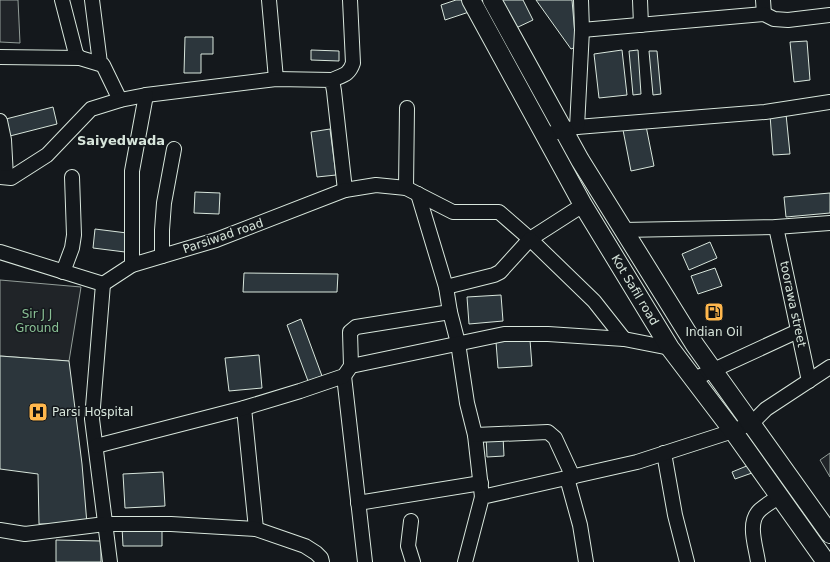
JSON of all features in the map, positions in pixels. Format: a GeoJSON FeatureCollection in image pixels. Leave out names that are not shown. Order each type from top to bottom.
{"type":"FeatureCollection","features":[{"type":"Feature","properties":{"kind":"main road","name":"Kot Safil road"},"geometry":{"type":"LineString","coordinates":[[471,0],[583,205],[670,348],[733,431],[826,562]]}},
{"type":"Feature","properties":{"kind":"main road","name":"Kot Safil road"},"geometry":{"type":"LineString","coordinates":[[492,0],[571,128],[580,160],[695,345],[830,534]]}},
{"type":"Feature","properties":{"kind":"street"},"geometry":{"type":"LineString","coordinates":[[62,0],[74,50],[80,58]]}},
{"type":"Feature","properties":{"kind":"street"},"geometry":{"type":"LineString","coordinates":[[92,0],[100,62]]}},
{"type":"Feature","properties":{"kind":"street"},"geometry":{"type":"LineString","coordinates":[[270,0],[276,79]]}},
{"type":"Feature","properties":{"kind":"street"},"geometry":{"type":"LineString","coordinates":[[0,121],[4,140],[3,177],[10,178],[47,155],[91,109],[120,100],[146,95],[276,79],[332,80],[346,74],[351,70],[353,63],[350,0]]}},
{"type":"Feature","properties":{"kind":"street"},"geometry":{"type":"LineString","coordinates":[[571,128],[582,30],[581,0]]}},
{"type":"Feature","properties":{"kind":"street"},"geometry":{"type":"LineString","coordinates":[[640,0],[641,25]]}},
{"type":"Feature","properties":{"kind":"street"},"geometry":{"type":"LineString","coordinates":[[764,0],[764,14]]}},
{"type":"Feature","properties":{"kind":"street"},"geometry":{"type":"LineString","coordinates":[[582,30],[764,14],[774,19],[788,20],[830,15]]}},
{"type":"Feature","properties":{"kind":"street"},"geometry":{"type":"LineString","coordinates":[[0,57],[80,58],[100,62],[106,68],[120,100]]}},
{"type":"Feature","properties":{"kind":"street"},"geometry":{"type":"LineString","coordinates":[[332,80],[345,190]]}},
{"type":"Feature","properties":{"kind":"street"},"geometry":{"type":"LineString","coordinates":[[132,265],[132,171],[146,95]]}},
{"type":"Feature","properties":{"kind":"street"},"geometry":{"type":"LineString","coordinates":[[545,135],[571,128],[765,112],[830,102]]}},
{"type":"Feature","properties":{"kind":"street"},"geometry":{"type":"LineString","coordinates":[[407,108],[412,191],[446,287],[450,312],[458,343],[467,403],[475,435],[481,490],[465,562]]}},
{"type":"Feature","properties":{"kind":"street"},"geometry":{"type":"LineString","coordinates":[[162,256],[164,203],[174,149]]}},
{"type":"Feature","properties":{"kind":"street"},"geometry":{"type":"LineString","coordinates":[[63,272],[72,248],[74,235],[72,177]]}},
{"type":"Feature","properties":{"kind":"street","name":"Parsiwad road"},"geometry":{"type":"LineString","coordinates":[[103,284],[132,265],[216,240],[345,190],[376,185],[412,191]]}},
{"type":"Feature","properties":{"kind":"street"},"geometry":{"type":"LineString","coordinates":[[412,191],[453,212],[499,212],[530,239],[594,301],[624,339]]}},
{"type":"Feature","properties":{"kind":"street"},"geometry":{"type":"LineString","coordinates":[[446,287],[494,275],[500,272],[530,239],[583,205]]}},
{"type":"Feature","properties":{"kind":"street"},"geometry":{"type":"LineString","coordinates":[[623,230],[776,227],[830,223]]}},
{"type":"Feature","properties":{"kind":"street","name":"toorawa street"},"geometry":{"type":"LineString","coordinates":[[776,227],[809,381]]}},
{"type":"Feature","properties":{"kind":"street"},"geometry":{"type":"LineString","coordinates":[[0,252],[103,284],[92,419],[110,562]]}},
{"type":"Feature","properties":{"kind":"street"},"geometry":{"type":"LineString","coordinates":[[365,562],[358,503],[348,371],[350,332],[356,327],[450,312]]}},
{"type":"Feature","properties":{"kind":"street"},"geometry":{"type":"LineString","coordinates":[[694,379],[798,331]]}},
{"type":"Feature","properties":{"kind":"street"},"geometry":{"type":"LineString","coordinates":[[96,446],[244,408],[348,371],[458,343],[504,334],[548,334],[624,339],[670,348]]}},
{"type":"Feature","properties":{"kind":"street"},"geometry":{"type":"LineString","coordinates":[[358,503],[481,490],[570,477],[638,462],[733,431],[752,423],[766,409],[830,367]]}},
{"type":"Feature","properties":{"kind":"street"},"geometry":{"type":"LineString","coordinates":[[244,408],[256,529]]}},
{"type":"Feature","properties":{"kind":"street"},"geometry":{"type":"LineString","coordinates":[[475,435],[548,432],[555,438],[570,477],[586,562]]}},
{"type":"Feature","properties":{"kind":"street"},"geometry":{"type":"LineString","coordinates":[[664,453],[675,515],[687,562]]}},
{"type":"Feature","properties":{"kind":"street"},"geometry":{"type":"LineString","coordinates":[[758,562],[753,523],[755,516],[760,510],[780,496]]}},
{"type":"Feature","properties":{"kind":"street"},"geometry":{"type":"LineString","coordinates":[[411,520],[408,546],[413,562]]}},
{"type":"Feature","properties":{"kind":"street"},"geometry":{"type":"LineString","coordinates":[[0,530],[24,534],[105,524],[171,524],[256,529],[305,546],[316,553],[321,558],[322,562]]}},
{"type":"Feature","properties":{"kind":"green space"},"geometry":{"type":"Polygon","coordinates":[[[0,0],[18,0],[20,43],[0,42],[0,0]]]}},
{"type":"Feature","properties":{"kind":"green space","name":"Sir J J Ground"},"geometry":{"type":"Polygon","coordinates":[[[0,280],[81,287],[69,361],[0,356],[0,280]]]}},
{"type":"Feature","properties":{"kind":"green space"},"geometry":{"type":"Polygon","coordinates":[[[830,453],[830,477],[820,460],[830,453]]]}},
{"type":"Feature","properties":{"kind":"building"},"geometry":{"type":"Polygon","coordinates":[[[456,0],[468,0],[472,11],[445,20],[441,5],[456,0]]]}},
{"type":"Feature","properties":{"kind":"building"},"geometry":{"type":"Polygon","coordinates":[[[502,0],[523,0],[533,20],[516,28],[502,0]]]}},
{"type":"Feature","properties":{"kind":"building"},"geometry":{"type":"Polygon","coordinates":[[[536,0],[572,0],[576,47],[571,49],[536,0]]]}},
{"type":"Feature","properties":{"kind":"building"},"geometry":{"type":"Polygon","coordinates":[[[185,37],[213,37],[213,54],[201,54],[201,73],[184,73],[185,37]]]}},
{"type":"Feature","properties":{"kind":"building"},"geometry":{"type":"Polygon","coordinates":[[[807,41],[810,80],[794,82],[790,42],[807,41]]]}},
{"type":"Feature","properties":{"kind":"building"},"geometry":{"type":"Polygon","coordinates":[[[311,50],[339,51],[339,61],[311,60],[311,50]]]}},
{"type":"Feature","properties":{"kind":"building"},"geometry":{"type":"Polygon","coordinates":[[[622,50],[627,95],[599,98],[594,54],[622,50]]]}},
{"type":"Feature","properties":{"kind":"building"},"geometry":{"type":"Polygon","coordinates":[[[638,50],[641,94],[633,95],[629,51],[638,50]]]}},
{"type":"Feature","properties":{"kind":"building"},"geometry":{"type":"Polygon","coordinates":[[[649,51],[657,51],[661,94],[653,95],[649,51]]]}},
{"type":"Feature","properties":{"kind":"building"},"geometry":{"type":"Polygon","coordinates":[[[53,107],[57,124],[6,137],[2,120],[53,107]]]}},
{"type":"Feature","properties":{"kind":"building"},"geometry":{"type":"Polygon","coordinates":[[[786,114],[790,154],[773,155],[770,115],[786,114]]]}},
{"type":"Feature","properties":{"kind":"building"},"geometry":{"type":"Polygon","coordinates":[[[646,126],[654,166],[631,171],[623,130],[646,126]]]}},
{"type":"Feature","properties":{"kind":"building"},"geometry":{"type":"Polygon","coordinates":[[[330,129],[336,175],[317,177],[311,132],[330,129]]]}},
{"type":"Feature","properties":{"kind":"building"},"geometry":{"type":"Polygon","coordinates":[[[195,192],[220,193],[219,214],[194,213],[195,192]]]}},
{"type":"Feature","properties":{"kind":"building"},"geometry":{"type":"Polygon","coordinates":[[[830,193],[830,213],[786,217],[784,197],[830,193]]]}},
{"type":"Feature","properties":{"kind":"building"},"geometry":{"type":"Polygon","coordinates":[[[95,229],[127,233],[125,252],[93,248],[95,229]]]}},
{"type":"Feature","properties":{"kind":"building"},"geometry":{"type":"Polygon","coordinates":[[[710,242],[717,258],[689,270],[682,254],[710,242]]]}},
{"type":"Feature","properties":{"kind":"building"},"geometry":{"type":"Polygon","coordinates":[[[715,268],[722,286],[698,294],[691,276],[715,268]]]}},
{"type":"Feature","properties":{"kind":"building"},"geometry":{"type":"Polygon","coordinates":[[[244,273],[338,274],[337,292],[243,292],[244,273]]]}},
{"type":"Feature","properties":{"kind":"building"},"geometry":{"type":"Polygon","coordinates":[[[501,295],[503,321],[469,324],[467,297],[501,295]]]}},
{"type":"Feature","properties":{"kind":"building"},"geometry":{"type":"Polygon","coordinates":[[[301,319],[322,376],[308,381],[287,325],[301,319]]]}},
{"type":"Feature","properties":{"kind":"building"},"geometry":{"type":"Polygon","coordinates":[[[530,340],[532,366],[498,368],[496,342],[530,340]]]}},
{"type":"Feature","properties":{"kind":"building"},"geometry":{"type":"Polygon","coordinates":[[[259,355],[262,388],[229,391],[225,358],[259,355]]]}},
{"type":"Feature","properties":{"kind":"building","name":"Parsi Hospital"},"geometry":{"type":"Polygon","coordinates":[[[0,356],[69,361],[82,464],[87,524],[39,524],[38,474],[0,469],[0,356]]]}},
{"type":"Feature","properties":{"kind":"building"},"geometry":{"type":"Polygon","coordinates":[[[486,436],[503,436],[504,456],[487,457],[486,436]]]}},
{"type":"Feature","properties":{"kind":"building"},"geometry":{"type":"Polygon","coordinates":[[[749,465],[752,473],[735,479],[732,472],[749,465]]]}},
{"type":"Feature","properties":{"kind":"building"},"geometry":{"type":"Polygon","coordinates":[[[163,472],[165,506],[125,508],[123,474],[163,472]]]}},
{"type":"Feature","properties":{"kind":"building"},"geometry":{"type":"Polygon","coordinates":[[[122,527],[162,527],[162,546],[123,546],[122,527]]]}},
{"type":"Feature","properties":{"kind":"building"},"geometry":{"type":"Polygon","coordinates":[[[56,540],[101,541],[101,562],[56,562],[56,540]]]}},
{"type":"Feature","properties":{"kind":"place","name":"Indian Oil"},"geometry":{"type":"Point","coordinates":[714,312]}},
{"type":"Feature","properties":{"kind":"place","name":"Parsi Hospital"},"geometry":{"type":"Point","coordinates":[38,412]}},
{"type":"Feature","properties":{"kind":"district","name":"Saiyedwada"},"geometry":{"type":"Point","coordinates":[121,140]}}]}
